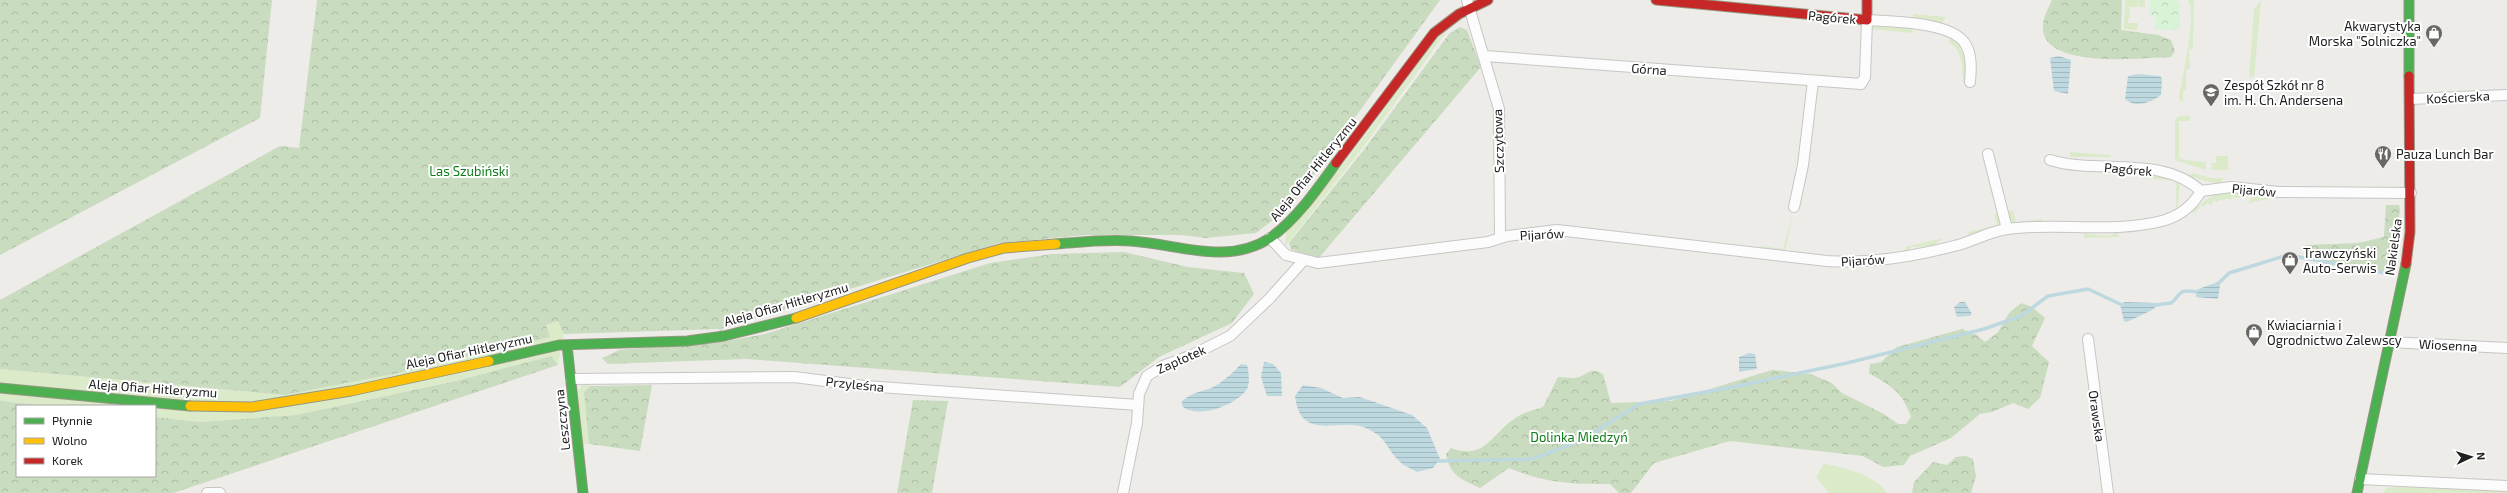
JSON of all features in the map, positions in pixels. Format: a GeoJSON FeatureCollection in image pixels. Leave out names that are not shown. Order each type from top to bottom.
{"type":"FeatureCollection","features":[{"type":"Feature","properties":{"kind":"street"},"geometry":{"type":"LineString","coordinates":[[1468,4],[1488,0]]}},
{"type":"Feature","properties":{"kind":"street","name":"Pagórek"},"geometry":{"type":"LineString","coordinates":[[1656,0],[1923,25],[1945,31],[1959,37],[1968,50],[1970,82]]}},
{"type":"Feature","properties":{"kind":"street"},"geometry":{"type":"LineString","coordinates":[[1867,0],[1867,20]]}},
{"type":"Feature","properties":{"kind":"street","name":"Nakielska"},"geometry":{"type":"LineString","coordinates":[[2357,493],[2407,257],[2411,193],[2409,0]]}},
{"type":"Feature","properties":{"kind":"street","name":"Szczytowa"},"geometry":{"type":"LineString","coordinates":[[1468,4],[1485,56],[1499,109],[1500,238]]}},
{"type":"Feature","properties":{"kind":"street","name":"Aleja Ofiar Hitleryzmu"},"geometry":{"type":"LineString","coordinates":[[0,388],[191,406],[252,406],[351,391],[520,353],[567,345],[687,341],[724,336],[802,316],[968,258],[1008,247],[1103,240],[1133,242],[1219,253],[1242,250],[1270,238],[1291,219],[1328,174],[1429,39],[1468,4]]}},
{"type":"Feature","properties":{"kind":"street","name":"Górna"},"geometry":{"type":"LineString","coordinates":[[1485,56],[1813,81],[1863,83],[1865,77],[1867,20]]}},
{"type":"Feature","properties":{"kind":"street"},"geometry":{"type":"LineString","coordinates":[[1794,207],[1803,165],[1813,81]]}},
{"type":"Feature","properties":{"kind":"street","name":"Kościerska"},"geometry":{"type":"LineString","coordinates":[[2410,99],[2507,95]]}},
{"type":"Feature","properties":{"kind":"street"},"geometry":{"type":"LineString","coordinates":[[1988,154],[2007,229]]}},
{"type":"Feature","properties":{"kind":"street","name":"Pagórek"},"geometry":{"type":"LineString","coordinates":[[2050,160],[2067,165],[2143,168],[2176,174],[2192,182],[2201,191]]}},
{"type":"Feature","properties":{"kind":"street","name":"Pijarów"},"geometry":{"type":"LineString","coordinates":[[1270,238],[1286,255],[1303,261],[1318,263],[1488,242],[1500,238],[1557,230],[1827,261],[1855,262],[1917,255],[2007,229],[2072,226],[2116,228],[2161,221],[2184,212],[2195,202],[2201,191],[2231,187],[2279,192],[2411,193]]}},
{"type":"Feature","properties":{"kind":"street","name":"Zapłotek"},"geometry":{"type":"LineString","coordinates":[[1123,493],[1141,388],[1147,376],[1163,366],[1190,356],[1230,336],[1270,298],[1303,261]]}},
{"type":"Feature","properties":{"kind":"street","name":"Orawska"},"geometry":{"type":"LineString","coordinates":[[2088,339],[2108,493]]}},
{"type":"Feature","properties":{"kind":"street","name":"Wiosenna"},"geometry":{"type":"LineString","coordinates":[[2389,342],[2507,348]]}},
{"type":"Feature","properties":{"kind":"street","name":"Leszczyna"},"geometry":{"type":"LineString","coordinates":[[567,345],[583,493]]}},
{"type":"Feature","properties":{"kind":"street","name":"Przyleśna"},"geometry":{"type":"LineString","coordinates":[[571,379],[794,377],[865,386],[1138,405]]}},
{"type":"Feature","properties":{"kind":"street"},"geometry":{"type":"LineString","coordinates":[[2360,480],[2507,486]]}},
{"type":"Feature","properties":{"kind":"street"},"geometry":{"type":"LineString","coordinates":[[207,493],[220,493]]}},
{"type":"Feature","properties":{"kind":"green space"},"geometry":{"type":"Polygon","coordinates":[[[0,0],[272,0],[260,118],[0,255],[0,0]]]}},
{"type":"Feature","properties":{"kind":"green space","name":"Las Szubiński"},"geometry":{"type":"Polygon","coordinates":[[[317,0],[1440,0],[1291,206],[1256,233],[1206,238],[1181,235],[1086,235],[999,243],[721,329],[727,341],[765,334],[990,263],[1052,254],[1124,252],[1188,267],[1244,273],[1254,294],[1232,323],[1159,357],[1120,387],[746,359],[608,364],[602,358],[619,350],[725,341],[719,329],[564,334],[558,321],[546,325],[550,337],[399,373],[285,395],[0,369],[0,300],[280,146],[299,148],[317,0]]]}},
{"type":"Feature","properties":{"kind":"green space"},"geometry":{"type":"Polygon","coordinates":[[[2052,0],[2122,0],[2121,30],[2158,35],[2171,40],[2175,51],[2171,57],[2121,59],[2082,57],[2065,52],[2052,45],[2044,35],[2043,31],[2043,22],[2052,0]]]}},
{"type":"Feature","properties":{"kind":"green space"},"geometry":{"type":"Polygon","coordinates":[[[2125,0],[2145,0],[2145,7],[2139,7],[2139,2],[2137,7],[2129,7],[2130,19],[2128,19],[2128,23],[2138,23],[2137,30],[2124,29],[2125,0]]]}},
{"type":"Feature","properties":{"kind":"green space"},"geometry":{"type":"Polygon","coordinates":[[[2150,0],[2176,0],[2180,5],[2180,30],[2155,30],[2156,19],[2149,13],[2150,0]]]}},
{"type":"Feature","properties":{"kind":"green space"},"geometry":{"type":"Polygon","coordinates":[[[2188,0],[2194,0],[2193,49],[2189,49],[2190,69],[2186,69],[2186,90],[2183,90],[2183,103],[2179,98],[2190,32],[2191,19],[2188,0]]]}},
{"type":"Feature","properties":{"kind":"green space"},"geometry":{"type":"Polygon","coordinates":[[[2261,0],[2254,77],[2249,77],[2254,10],[2261,0]]]}},
{"type":"Feature","properties":{"kind":"green space"},"geometry":{"type":"Polygon","coordinates":[[[1913,14],[1946,17],[1941,24],[1914,19],[1913,14]]]}},
{"type":"Feature","properties":{"kind":"green space"},"geometry":{"type":"Polygon","coordinates":[[[1869,26],[1913,29],[1913,33],[1869,29],[1869,26]]]}},
{"type":"Feature","properties":{"kind":"green space"},"geometry":{"type":"Polygon","coordinates":[[[1460,27],[1467,30],[1481,67],[1318,259],[1291,249],[1289,243],[1363,151],[1449,34],[1460,27]]]}},
{"type":"Feature","properties":{"kind":"green space"},"geometry":{"type":"Polygon","coordinates":[[[1447,31],[1361,150],[1285,247],[1286,233],[1345,162],[1436,40],[1447,31]]]}},
{"type":"Feature","properties":{"kind":"green space"},"geometry":{"type":"Polygon","coordinates":[[[1949,37],[1959,45],[1964,56],[1967,82],[1963,82],[1961,60],[1957,50],[1949,42],[1949,37]]]}},
{"type":"Feature","properties":{"kind":"green space"},"geometry":{"type":"Polygon","coordinates":[[[2179,116],[2190,116],[2190,121],[2179,121],[2179,157],[2184,160],[2206,162],[2206,170],[2175,160],[2175,119],[2179,116]]]}},
{"type":"Feature","properties":{"kind":"green space"},"geometry":{"type":"Polygon","coordinates":[[[2070,152],[2111,155],[2111,157],[2070,157],[2070,152]]]}},
{"type":"Feature","properties":{"kind":"green space"},"geometry":{"type":"Polygon","coordinates":[[[2216,156],[2228,156],[2228,170],[2212,170],[2211,163],[2216,163],[2216,156]]]}},
{"type":"Feature","properties":{"kind":"green space"},"geometry":{"type":"Polygon","coordinates":[[[2193,173],[2211,178],[2224,178],[2220,183],[2214,183],[2189,175],[2193,173]]]}},
{"type":"Feature","properties":{"kind":"green space"},"geometry":{"type":"Polygon","coordinates":[[[2142,174],[2180,180],[2178,206],[2176,208],[2176,181],[2142,178],[2142,174]]]}},
{"type":"Feature","properties":{"kind":"green space"},"geometry":{"type":"Polygon","coordinates":[[[2236,191],[2271,196],[2272,198],[2248,203],[2252,197],[2249,194],[2246,198],[2243,195],[2241,198],[2232,197],[2230,200],[2226,198],[2224,201],[2220,199],[2218,202],[2214,200],[2211,205],[2207,203],[2204,207],[2201,205],[2195,213],[2192,212],[2199,205],[2215,195],[2236,191]]]}},
{"type":"Feature","properties":{"kind":"green space"},"geometry":{"type":"Polygon","coordinates":[[[2386,205],[2399,205],[2400,210],[2391,274],[2306,260],[2306,245],[2358,243],[2384,237],[2386,205]]]}},
{"type":"Feature","properties":{"kind":"green space"},"geometry":{"type":"Polygon","coordinates":[[[2013,210],[2016,222],[2042,219],[2043,223],[2012,223],[2007,211],[2013,210]]]}},
{"type":"Feature","properties":{"kind":"green space"},"geometry":{"type":"Polygon","coordinates":[[[1999,213],[1999,227],[1969,235],[1968,232],[1997,225],[1994,214],[1999,213]]]}},
{"type":"Feature","properties":{"kind":"green space"},"geometry":{"type":"Polygon","coordinates":[[[1793,214],[1785,251],[1761,248],[1761,246],[1783,249],[1793,214]]]}},
{"type":"Feature","properties":{"kind":"green space"},"geometry":{"type":"Polygon","coordinates":[[[2085,231],[2088,234],[2109,236],[2117,232],[2119,237],[2084,238],[2085,231]]]}},
{"type":"Feature","properties":{"kind":"green space"},"geometry":{"type":"Polygon","coordinates":[[[1943,238],[1933,246],[1911,247],[1906,252],[1905,247],[1943,238]]]}},
{"type":"Feature","properties":{"kind":"green space","name":"Dolinka Miedzyń"},"geometry":{"type":"Polygon","coordinates":[[[2021,303],[2032,307],[2045,318],[2032,346],[2049,362],[2040,398],[2028,409],[2013,403],[1992,412],[1980,414],[1951,438],[1910,456],[1904,465],[1883,467],[1863,456],[1730,441],[1654,463],[1631,493],[1619,493],[1610,484],[1559,482],[1535,477],[1509,468],[1480,488],[1457,476],[1450,467],[1446,454],[1451,448],[1463,451],[1473,451],[1481,448],[1508,423],[1520,415],[1543,407],[1558,377],[1574,378],[1591,371],[1603,374],[1611,403],[1671,401],[1772,370],[1811,374],[1832,383],[1842,393],[1884,414],[1898,424],[1906,424],[1911,417],[1904,401],[1890,386],[1869,373],[1870,364],[1881,362],[1897,347],[1962,329],[1977,335],[1985,342],[1998,332],[2009,313],[2021,303]]]}},
{"type":"Feature","properties":{"kind":"green space"},"geometry":{"type":"Polygon","coordinates":[[[558,321],[564,334],[558,365],[551,356],[456,381],[296,415],[201,422],[156,417],[156,405],[37,405],[0,401],[0,369],[285,395],[399,373],[549,337],[546,325],[558,321]]]}},
{"type":"Feature","properties":{"kind":"green space"},"geometry":{"type":"Polygon","coordinates":[[[551,356],[558,365],[173,493],[0,493],[0,401],[37,405],[16,405],[16,477],[156,477],[156,417],[201,422],[296,415],[456,381],[551,356]]]}},
{"type":"Feature","properties":{"kind":"green space"},"geometry":{"type":"Polygon","coordinates":[[[589,383],[590,386],[584,392],[589,444],[583,444],[578,392],[582,385],[589,383]]]}},
{"type":"Feature","properties":{"kind":"green space"},"geometry":{"type":"Polygon","coordinates":[[[652,385],[640,451],[589,444],[584,392],[590,386],[652,385]]]}},
{"type":"Feature","properties":{"kind":"green space"},"geometry":{"type":"Polygon","coordinates":[[[913,400],[948,401],[932,493],[897,493],[913,400]]]}},
{"type":"Feature","properties":{"kind":"green space"},"geometry":{"type":"Polygon","coordinates":[[[1966,456],[1973,459],[1976,476],[1971,493],[1912,493],[1914,482],[1933,462],[1947,465],[1956,457],[1966,456]]]}},
{"type":"Feature","properties":{"kind":"green space"},"geometry":{"type":"Polygon","coordinates":[[[1824,464],[1841,467],[1867,477],[1875,481],[1887,493],[1829,493],[1816,477],[1824,464]]]}},
{"type":"Feature","properties":{"kind":"green space"},"geometry":{"type":"Polygon","coordinates":[[[2404,486],[2507,491],[2507,493],[2383,493],[2386,488],[2404,486]]]}},
{"type":"Feature","properties":{"kind":"water"},"geometry":{"type":"Polygon","coordinates":[[[2059,56],[2071,60],[2068,94],[2054,91],[2050,58],[2059,56]]]}},
{"type":"Feature","properties":{"kind":"water"},"geometry":{"type":"Polygon","coordinates":[[[2138,74],[2160,76],[2162,79],[2161,95],[2148,102],[2138,104],[2134,104],[2125,99],[2128,76],[2138,74]]]}},
{"type":"Feature","properties":{"kind":"water"},"geometry":{"type":"Polygon","coordinates":[[[2218,282],[2220,285],[2218,299],[2196,297],[2196,290],[2218,282]]]}},
{"type":"Feature","properties":{"kind":"water"},"geometry":{"type":"Polygon","coordinates":[[[1960,302],[1965,302],[1972,314],[1969,316],[1957,317],[1954,307],[1960,302]]]}},
{"type":"Feature","properties":{"kind":"water"},"geometry":{"type":"Polygon","coordinates":[[[2125,302],[2157,304],[2154,309],[2127,322],[2124,321],[2120,304],[2125,302]]]}},
{"type":"Feature","properties":{"kind":"water"},"geometry":{"type":"Polygon","coordinates":[[[1749,353],[1755,354],[1757,369],[1739,372],[1739,357],[1749,353]]]}},
{"type":"Feature","properties":{"kind":"water"},"geometry":{"type":"Polygon","coordinates":[[[1264,362],[1273,364],[1281,373],[1282,396],[1267,396],[1261,377],[1264,362]]]}},
{"type":"Feature","properties":{"kind":"water"},"geometry":{"type":"Polygon","coordinates":[[[1241,364],[1247,365],[1249,384],[1242,395],[1235,400],[1216,409],[1207,411],[1197,412],[1182,406],[1182,401],[1187,397],[1217,385],[1241,364]]]}},
{"type":"Feature","properties":{"kind":"water"},"geometry":{"type":"Polygon","coordinates":[[[1303,385],[1321,388],[1343,398],[1360,397],[1412,415],[1427,428],[1440,459],[1433,468],[1417,472],[1401,463],[1383,440],[1368,429],[1346,425],[1324,426],[1305,420],[1299,411],[1295,396],[1303,385]]]}},
{"type":"Feature","properties":{"kind":"waterway"},"geometry":{"type":"LineString","coordinates":[[2219,283],[2229,273],[2288,255],[2390,274]]}},
{"type":"Feature","properties":{"kind":"waterway"},"geometry":{"type":"LineString","coordinates":[[1439,461],[1533,459],[1580,441],[1639,404],[1733,387],[1847,363],[1984,329],[2021,316],[2048,296],[2088,289],[2120,304]]}},
{"type":"Feature","properties":{"kind":"waterway"},"geometry":{"type":"LineString","coordinates":[[2156,305],[2171,303],[2180,293],[2185,291],[2196,292]]}},
{"type":"Feature","properties":{"kind":"traffic: fast"},"geometry":{"type":"LineString","coordinates":[[2409,0],[2409,76]]}},
{"type":"Feature","properties":{"kind":"traffic: fast"},"geometry":{"type":"LineString","coordinates":[[1056,244],[1122,240],[1202,251],[1237,251],[1254,246],[1280,231],[1298,213],[1336,163]]}},
{"type":"Feature","properties":{"kind":"traffic: fast"},"geometry":{"type":"LineString","coordinates":[[2357,493],[2406,264]]}},
{"type":"Feature","properties":{"kind":"traffic: fast"},"geometry":{"type":"LineString","coordinates":[[489,361],[559,345],[687,341],[724,336],[796,318]]}},
{"type":"Feature","properties":{"kind":"traffic: fast"},"geometry":{"type":"LineString","coordinates":[[567,345],[583,493]]}},
{"type":"Feature","properties":{"kind":"traffic: fast"},"geometry":{"type":"LineString","coordinates":[[0,388],[190,406]]}},
{"type":"Feature","properties":{"kind":"traffic: slow"},"geometry":{"type":"LineString","coordinates":[[796,318],[968,258],[1004,248],[1056,244]]}},
{"type":"Feature","properties":{"kind":"traffic: slow"},"geometry":{"type":"LineString","coordinates":[[190,406],[252,407],[351,391],[489,361]]}},
{"type":"Feature","properties":{"kind":"traffic: jam"},"geometry":{"type":"LineString","coordinates":[[1336,163],[1434,33],[1459,14],[1488,0]]}},
{"type":"Feature","properties":{"kind":"traffic: jam"},"geometry":{"type":"LineString","coordinates":[[1656,0],[1867,20],[1867,0]]}},
{"type":"Feature","properties":{"kind":"traffic: jam"},"geometry":{"type":"LineString","coordinates":[[2406,264],[2410,232],[2409,76]]}},
{"type":"Feature","properties":{"kind":"place","name":"Akwarystyka Morska \"Solniczka\""},"geometry":{"type":"Point","coordinates":[2434,48]}},
{"type":"Feature","properties":{"kind":"place","name":"Zespół Szkół nr 8 im. H. Ch. Andersena"},"geometry":{"type":"Point","coordinates":[2211,107]}},
{"type":"Feature","properties":{"kind":"place","name":"Pauza Lunch Bar"},"geometry":{"type":"Point","coordinates":[2383,169]}},
{"type":"Feature","properties":{"kind":"place","name":"Trawczyński Auto-Serwis"},"geometry":{"type":"Point","coordinates":[2290,275]}},
{"type":"Feature","properties":{"kind":"place","name":"Kwiaciarnia i Ogrodnictwo Zalewscy"},"geometry":{"type":"Point","coordinates":[2254,347]}}]}
